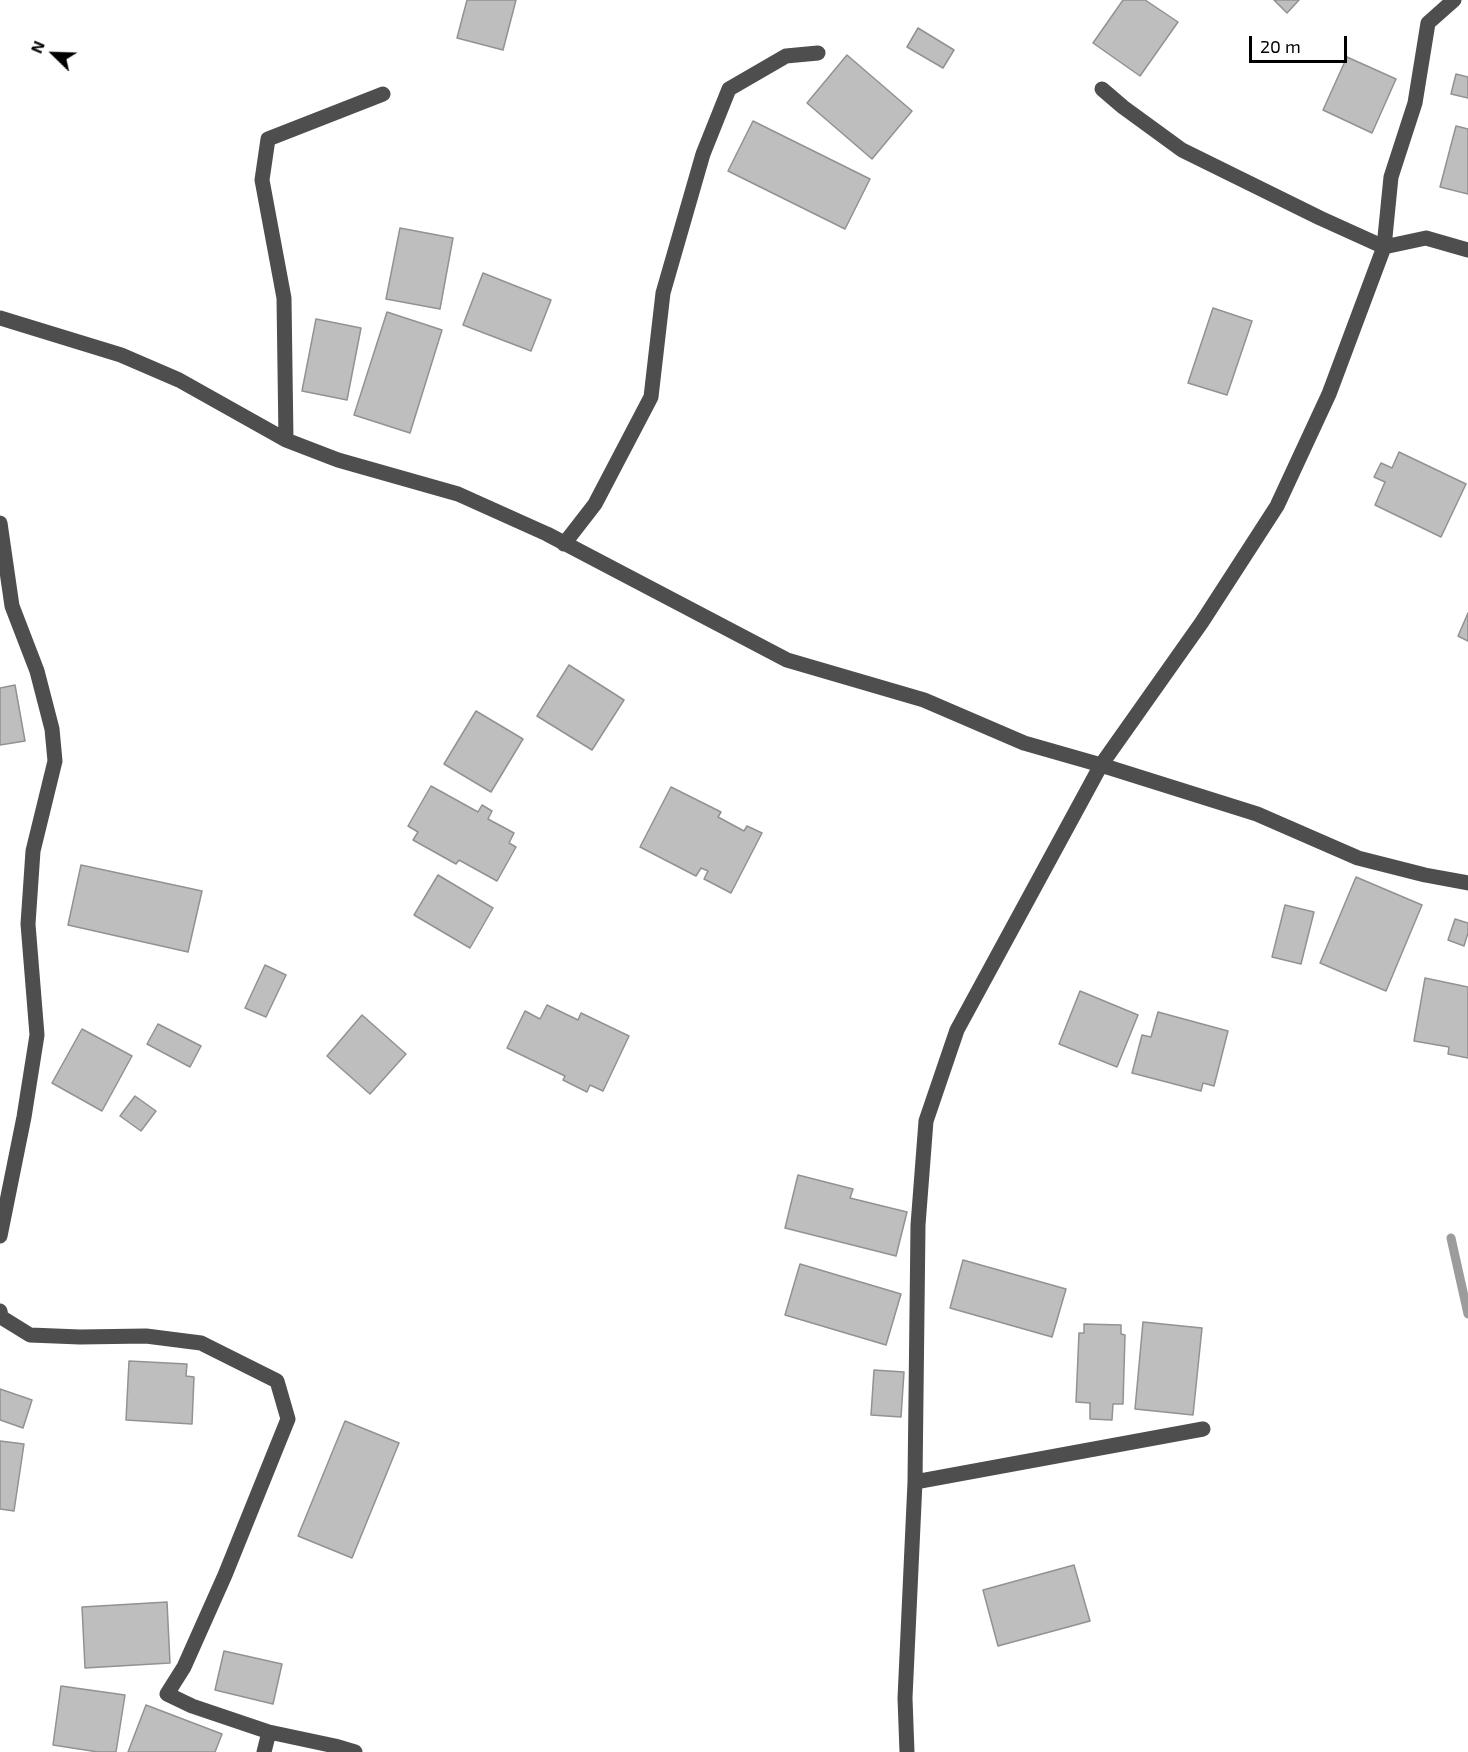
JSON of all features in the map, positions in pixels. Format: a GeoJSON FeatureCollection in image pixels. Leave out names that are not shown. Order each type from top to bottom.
{"type":"FeatureCollection","features":[{"type":"Feature","properties":{"kind":"street"},"geometry":{"type":"LineString","coordinates":[[906,1752],[905,1698],[915,1482],[918,1225],[926,1120],[957,1030],[1101,765],[1202,622],[1276,506],[1329,394],[1384,247],[1390,177],[1415,103],[1428,23],[1454,0]]}},
{"type":"Feature","properties":{"kind":"street"},"geometry":{"type":"LineString","coordinates":[[564,544],[595,504],[651,397],[663,293],[703,154],[729,89],[786,56],[819,53]]}},
{"type":"Feature","properties":{"kind":"street"},"geometry":{"type":"LineString","coordinates":[[1102,89],[1182,150],[1384,247],[1426,238],[1468,250]]}},
{"type":"Feature","properties":{"kind":"street"},"geometry":{"type":"LineString","coordinates":[[286,441],[284,298],[262,180],[268,139],[383,94]]}},
{"type":"Feature","properties":{"kind":"street"},"geometry":{"type":"LineString","coordinates":[[0,318],[121,355],[178,380],[286,441],[338,460],[458,494],[547,534],[787,660],[924,700],[1024,743],[1257,814],[1358,858],[1468,883]]}},
{"type":"Feature","properties":{"kind":"street"},"geometry":{"type":"LineString","coordinates":[[0,523],[12,606],[40,683],[52,729],[55,760],[32,861],[28,924],[37,1035],[24,1117],[0,1236]]}},
{"type":"Feature","properties":{"kind":"street"},"geometry":{"type":"LineString","coordinates":[[0,1311],[1,1317],[30,1335],[146,1336],[201,1343],[277,1382],[288,1419],[225,1575],[184,1667],[167,1694],[192,1707],[269,1732],[355,1752]]}},
{"type":"Feature","properties":{"kind":"street"},"geometry":{"type":"LineString","coordinates":[[915,1482],[1203,1429]]}},
{"type":"Feature","properties":{"kind":"street"},"geometry":{"type":"LineString","coordinates":[[264,1752],[269,1732]]}},
{"type":"Feature","properties":{"kind":"building"},"geometry":{"type":"Polygon","coordinates":[[[467,0],[516,0],[503,50],[457,38],[467,0]]]}},
{"type":"Feature","properties":{"kind":"building"},"geometry":{"type":"Polygon","coordinates":[[[1123,0],[1145,0],[1178,22],[1140,76],[1093,43],[1123,0]]]}},
{"type":"Feature","properties":{"kind":"building"},"geometry":{"type":"Polygon","coordinates":[[[1274,0],[1299,0],[1287,13],[1274,0]]]}},
{"type":"Feature","properties":{"kind":"building"},"geometry":{"type":"Polygon","coordinates":[[[918,28],[954,50],[943,68],[907,47],[918,28]]]}},
{"type":"Feature","properties":{"kind":"building"},"geometry":{"type":"Polygon","coordinates":[[[847,55],[912,111],[872,159],[807,103],[847,55]]]}},
{"type":"Feature","properties":{"kind":"building"},"geometry":{"type":"Polygon","coordinates":[[[1347,57],[1396,79],[1372,133],[1323,110],[1347,57]]]}},
{"type":"Feature","properties":{"kind":"building"},"geometry":{"type":"Polygon","coordinates":[[[1456,74],[1468,77],[1468,98],[1451,94],[1456,74]]]}},
{"type":"Feature","properties":{"kind":"building"},"geometry":{"type":"Polygon","coordinates":[[[753,121],[870,179],[845,229],[728,171],[753,121]]]}},
{"type":"Feature","properties":{"kind":"building"},"geometry":{"type":"Polygon","coordinates":[[[1456,126],[1468,129],[1468,194],[1440,187],[1456,126]]]}},
{"type":"Feature","properties":{"kind":"building"},"geometry":{"type":"Polygon","coordinates":[[[400,228],[453,238],[440,309],[386,299],[400,228]]]}},
{"type":"Feature","properties":{"kind":"building"},"geometry":{"type":"Polygon","coordinates":[[[483,273],[551,300],[531,351],[463,325],[483,273]]]}},
{"type":"Feature","properties":{"kind":"building"},"geometry":{"type":"Polygon","coordinates":[[[1213,308],[1252,321],[1227,395],[1188,383],[1213,308]]]}},
{"type":"Feature","properties":{"kind":"building"},"geometry":{"type":"Polygon","coordinates":[[[387,312],[442,330],[410,433],[354,415],[387,312]]]}},
{"type":"Feature","properties":{"kind":"building"},"geometry":{"type":"Polygon","coordinates":[[[316,319],[361,328],[347,400],[302,391],[316,319]]]}},
{"type":"Feature","properties":{"kind":"building"},"geometry":{"type":"Polygon","coordinates":[[[1399,452],[1466,484],[1441,537],[1375,505],[1385,482],[1374,477],[1381,463],[1392,468],[1399,452]]]}},
{"type":"Feature","properties":{"kind":"building"},"geometry":{"type":"Polygon","coordinates":[[[1468,613],[1468,641],[1458,636],[1468,613]]]}},
{"type":"Feature","properties":{"kind":"building"},"geometry":{"type":"Polygon","coordinates":[[[569,665],[624,700],[592,750],[537,716],[569,665]]]}},
{"type":"Feature","properties":{"kind":"building"},"geometry":{"type":"Polygon","coordinates":[[[15,685],[25,741],[0,745],[0,688],[15,685]]]}},
{"type":"Feature","properties":{"kind":"building"},"geometry":{"type":"Polygon","coordinates":[[[476,711],[523,739],[491,792],[444,764],[476,711]]]}},
{"type":"Feature","properties":{"kind":"building"},"geometry":{"type":"Polygon","coordinates":[[[431,786],[478,812],[482,805],[492,811],[488,819],[514,833],[509,843],[516,847],[497,881],[459,860],[456,864],[413,840],[418,832],[408,826],[431,786]]]}},
{"type":"Feature","properties":{"kind":"building"},"geometry":{"type":"Polygon","coordinates":[[[671,787],[721,812],[718,817],[744,831],[747,826],[762,833],[731,893],[704,879],[708,871],[701,868],[696,876],[640,847],[671,787]]]}},
{"type":"Feature","properties":{"kind":"building"},"geometry":{"type":"Polygon","coordinates":[[[81,865],[202,891],[188,952],[68,925],[81,865]]]}},
{"type":"Feature","properties":{"kind":"building"},"geometry":{"type":"Polygon","coordinates":[[[438,875],[493,908],[470,948],[414,915],[438,875]]]}},
{"type":"Feature","properties":{"kind":"building"},"geometry":{"type":"Polygon","coordinates":[[[1356,877],[1422,905],[1386,991],[1320,963],[1356,877]]]}},
{"type":"Feature","properties":{"kind":"building"},"geometry":{"type":"Polygon","coordinates":[[[1285,905],[1314,912],[1301,964],[1272,957],[1285,905]]]}},
{"type":"Feature","properties":{"kind":"building"},"geometry":{"type":"Polygon","coordinates":[[[1455,919],[1468,923],[1464,946],[1448,940],[1455,919]]]}},
{"type":"Feature","properties":{"kind":"building"},"geometry":{"type":"Polygon","coordinates":[[[265,965],[286,975],[266,1017],[245,1008],[265,965]]]}},
{"type":"Feature","properties":{"kind":"building"},"geometry":{"type":"Polygon","coordinates":[[[1425,978],[1468,987],[1468,1058],[1448,1054],[1449,1047],[1414,1041],[1425,978]]]}},
{"type":"Feature","properties":{"kind":"building"},"geometry":{"type":"Polygon","coordinates":[[[1080,991],[1138,1015],[1117,1067],[1059,1044],[1080,991]]]}},
{"type":"Feature","properties":{"kind":"building"},"geometry":{"type":"Polygon","coordinates":[[[547,1005],[578,1020],[581,1013],[629,1036],[603,1091],[590,1085],[587,1092],[563,1080],[565,1076],[507,1048],[525,1011],[540,1019],[547,1005]]]}},
{"type":"Feature","properties":{"kind":"building"},"geometry":{"type":"Polygon","coordinates":[[[1158,1012],[1228,1031],[1214,1086],[1203,1083],[1201,1091],[1132,1073],[1142,1035],[1151,1037],[1158,1012]]]}},
{"type":"Feature","properties":{"kind":"building"},"geometry":{"type":"Polygon","coordinates":[[[362,1015],[406,1054],[370,1094],[327,1056],[362,1015]]]}},
{"type":"Feature","properties":{"kind":"building"},"geometry":{"type":"Polygon","coordinates":[[[158,1024],[201,1046],[190,1067],[147,1044],[158,1024]]]}},
{"type":"Feature","properties":{"kind":"building"},"geometry":{"type":"Polygon","coordinates":[[[82,1029],[132,1056],[102,1111],[52,1083],[82,1029]]]}},
{"type":"Feature","properties":{"kind":"building"},"geometry":{"type":"Polygon","coordinates":[[[135,1096],[156,1111],[141,1131],[120,1116],[135,1096]]]}},
{"type":"Feature","properties":{"kind":"building"},"geometry":{"type":"Polygon","coordinates":[[[798,1175],[853,1189],[850,1198],[907,1212],[896,1256],[785,1228],[798,1175]]]}},
{"type":"Feature","properties":{"kind":"building"},"geometry":{"type":"Polygon","coordinates":[[[963,1260],[1066,1289],[1052,1337],[950,1308],[963,1260]]]}},
{"type":"Feature","properties":{"kind":"building"},"geometry":{"type":"Polygon","coordinates":[[[800,1264],[901,1294],[886,1345],[785,1315],[800,1264]]]}},
{"type":"Feature","properties":{"kind":"building"},"geometry":{"type":"Polygon","coordinates":[[[1143,1322],[1202,1328],[1193,1415],[1135,1409],[1143,1322]]]}},
{"type":"Feature","properties":{"kind":"building"},"geometry":{"type":"Polygon","coordinates":[[[1084,1324],[1121,1325],[1121,1334],[1125,1335],[1123,1404],[1113,1404],[1112,1420],[1090,1419],[1090,1403],[1076,1402],[1079,1333],[1084,1333],[1084,1324]]]}},
{"type":"Feature","properties":{"kind":"building"},"geometry":{"type":"Polygon","coordinates":[[[129,1361],[187,1364],[186,1376],[194,1377],[192,1424],[126,1420],[129,1361]]]}},
{"type":"Feature","properties":{"kind":"building"},"geometry":{"type":"Polygon","coordinates":[[[874,1370],[904,1372],[901,1417],[871,1415],[874,1370]]]}},
{"type":"Feature","properties":{"kind":"building"},"geometry":{"type":"Polygon","coordinates":[[[0,1389],[32,1400],[23,1428],[0,1420],[0,1389]]]}},
{"type":"Feature","properties":{"kind":"building"},"geometry":{"type":"Polygon","coordinates":[[[345,1421],[399,1443],[352,1558],[298,1536],[345,1421]]]}},
{"type":"Feature","properties":{"kind":"building"},"geometry":{"type":"Polygon","coordinates":[[[0,1441],[24,1444],[14,1511],[0,1509],[0,1441]]]}},
{"type":"Feature","properties":{"kind":"building"},"geometry":{"type":"Polygon","coordinates":[[[1074,1565],[1090,1621],[998,1646],[983,1590],[1074,1565]]]}},
{"type":"Feature","properties":{"kind":"building"},"geometry":{"type":"Polygon","coordinates":[[[167,1602],[170,1663],[85,1668],[82,1607],[167,1602]]]}},
{"type":"Feature","properties":{"kind":"building"},"geometry":{"type":"Polygon","coordinates":[[[224,1651],[282,1664],[273,1704],[215,1690],[224,1651]]]}},
{"type":"Feature","properties":{"kind":"building"},"geometry":{"type":"Polygon","coordinates":[[[61,1686],[125,1695],[116,1752],[98,1752],[53,1745],[61,1686]]]}},
{"type":"Feature","properties":{"kind":"building"},"geometry":{"type":"Polygon","coordinates":[[[146,1705],[222,1734],[215,1752],[128,1752],[146,1705]]]}},
{"type":"Feature","properties":{"kind":"waterway"},"geometry":{"type":"LineString","coordinates":[[1451,1238],[1468,1314]]}}]}
